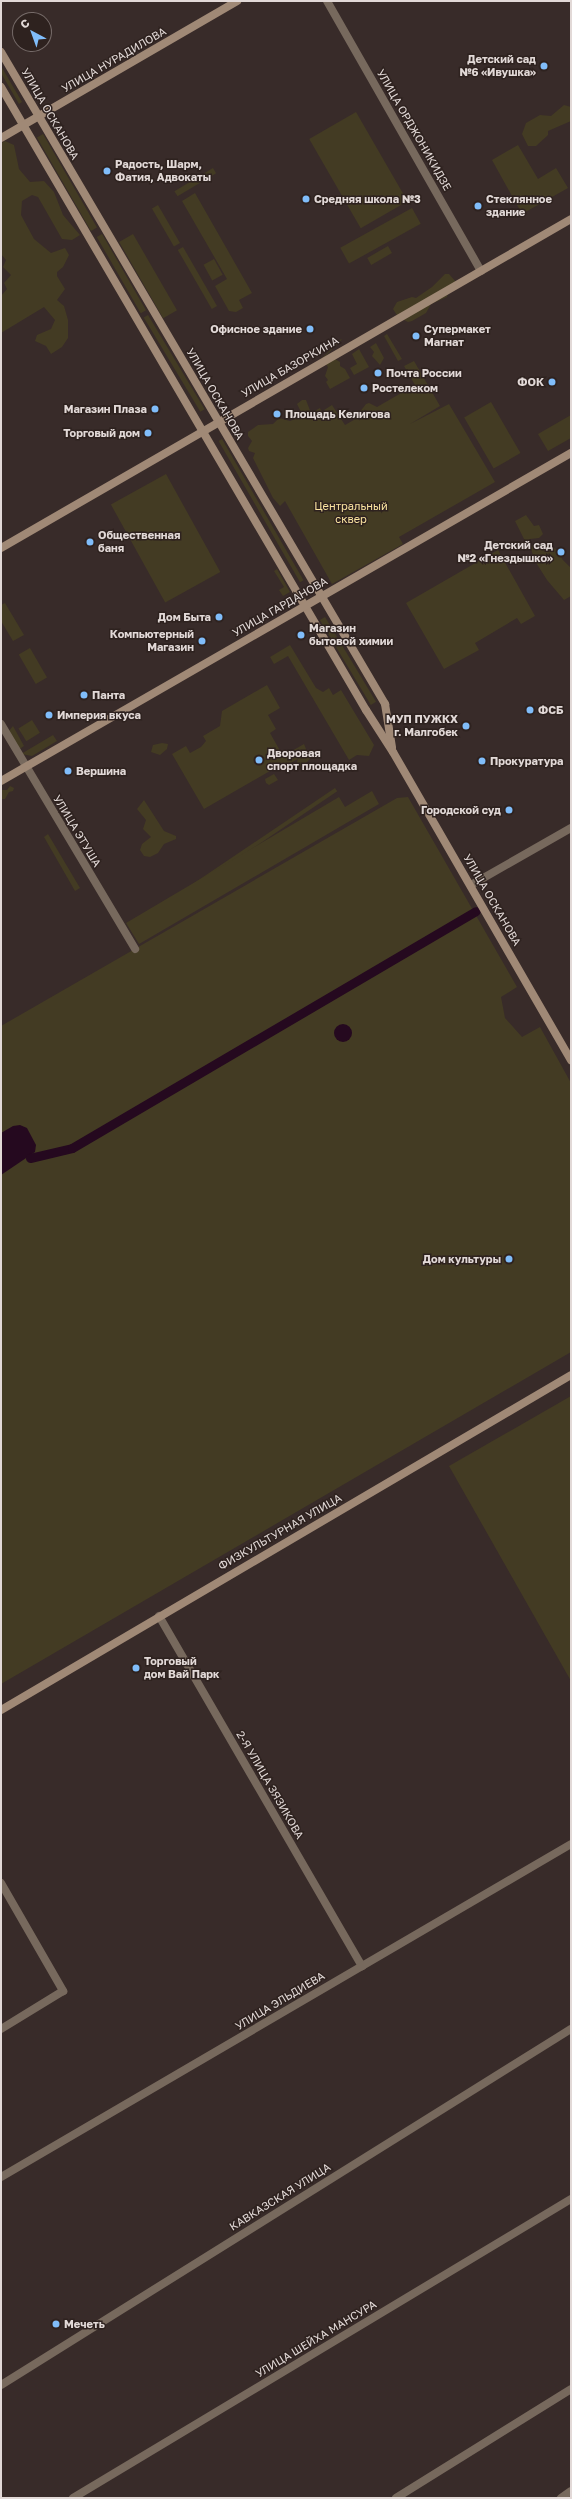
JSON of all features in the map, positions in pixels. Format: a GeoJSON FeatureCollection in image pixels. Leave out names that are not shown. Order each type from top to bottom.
{"type":"FeatureCollection","features":[{"type":"Feature","properties":{"kind":"street","name":"УЛИЦА НУРАДИЛОВА"},"geometry":{"type":"LineString","coordinates":[[1,138],[237,1]]}},
{"type":"Feature","properties":{"kind":"street","name":"УЛИЦА ОРДЖОНИКИДЗЕ"},"geometry":{"type":"LineString","coordinates":[[327,1],[481,271]]}},
{"type":"Feature","properties":{"kind":"street","name":"УЛИЦА ОСКАНОВА"},"geometry":{"type":"LineString","coordinates":[[1,52],[385,704],[393,752]]}},
{"type":"Feature","properties":{"kind":"street","name":"УЛИЦА ОСКАНОВА"},"geometry":{"type":"LineString","coordinates":[[1,87],[305,606],[471,885],[571,1060]]}},
{"type":"Feature","properties":{"kind":"street","name":"УЛИЦА БАЗОРКИНА"},"geometry":{"type":"LineString","coordinates":[[1,548],[218,421],[571,219]]}},
{"type":"Feature","properties":{"kind":"street","name":"УЛИЦА ГАРДАНОВА"},"geometry":{"type":"LineString","coordinates":[[1,781],[571,453]]}},
{"type":"Feature","properties":{"kind":"street","name":"УЛИЦА ЭТУША"},"geometry":{"type":"LineString","coordinates":[[1,724],[135,949]]}},
{"type":"Feature","properties":{"kind":"street"},"geometry":{"type":"LineString","coordinates":[[471,885],[571,828]]}},
{"type":"Feature","properties":{"kind":"street","name":"ФИЗКУЛЬТУРНАЯ УЛИЦА"},"geometry":{"type":"LineString","coordinates":[[1,1710],[571,1375]]}},
{"type":"Feature","properties":{"kind":"street","name":"2-Я УЛИЦА ЗЯЗИКОВА"},"geometry":{"type":"LineString","coordinates":[[159,1616],[362,1966]]}},
{"type":"Feature","properties":{"kind":"street","name":"УЛИЦА ЭЛЬДИЕВА"},"geometry":{"type":"LineString","coordinates":[[1,2177],[571,1844]]}},
{"type":"Feature","properties":{"kind":"street"},"geometry":{"type":"LineString","coordinates":[[1,1883],[63,1991],[1,2029]]}},
{"type":"Feature","properties":{"kind":"street","name":"КАВКАЗСКАЯ УЛИЦА"},"geometry":{"type":"LineString","coordinates":[[1,2385],[571,2029]]}},
{"type":"Feature","properties":{"kind":"street","name":"УЛИЦА ШЕЙХА МАНСУРА"},"geometry":{"type":"LineString","coordinates":[[73,2498],[571,2199]]}},
{"type":"Feature","properties":{"kind":"street"},"geometry":{"type":"LineString","coordinates":[[396,2498],[571,2389]]}},
{"type":"Feature","properties":{"kind":"street"},"geometry":{"type":"LineString","coordinates":[[561,2498],[571,2491]]}},
{"type":"Feature","properties":{"kind":"green space"},"geometry":{"type":"Polygon","coordinates":[[[1,66],[22,102],[19,104],[1,73],[1,66]]]}},
{"type":"Feature","properties":{"kind":"green space"},"geometry":{"type":"Polygon","coordinates":[[[564,105],[571,107],[571,121],[548,131],[548,135],[536,146],[528,146],[522,134],[526,123],[540,115],[551,116],[564,105]]]}},
{"type":"Feature","properties":{"kind":"green space"},"geometry":{"type":"Polygon","coordinates":[[[356,112],[408,201],[361,228],[309,139],[356,112]]]}},
{"type":"Feature","properties":{"kind":"green space"},"geometry":{"type":"Polygon","coordinates":[[[43,134],[97,228],[91,231],[37,138],[43,134]]]}},
{"type":"Feature","properties":{"kind":"green space"},"geometry":{"type":"Polygon","coordinates":[[[5,141],[14,145],[19,169],[30,182],[44,181],[54,192],[63,215],[80,235],[72,240],[62,239],[38,197],[32,195],[22,201],[21,215],[34,239],[51,253],[65,248],[69,255],[63,267],[57,272],[57,276],[65,289],[57,300],[64,306],[68,320],[68,338],[62,347],[51,354],[46,346],[35,341],[37,335],[51,329],[55,320],[44,307],[1,333],[1,296],[7,289],[4,283],[11,275],[3,267],[6,260],[1,254],[1,143],[5,141]]]}},
{"type":"Feature","properties":{"kind":"green space"},"geometry":{"type":"Polygon","coordinates":[[[518,145],[538,179],[556,168],[568,188],[522,214],[492,160],[518,145]]]}},
{"type":"Feature","properties":{"kind":"green space"},"geometry":{"type":"Polygon","coordinates":[[[213,168],[216,173],[178,196],[174,191],[213,168]]]}},
{"type":"Feature","properties":{"kind":"green space"},"geometry":{"type":"Polygon","coordinates":[[[195,193],[252,293],[239,300],[243,308],[236,312],[229,311],[215,286],[227,279],[182,201],[195,193]]]}},
{"type":"Feature","properties":{"kind":"green space"},"geometry":{"type":"Polygon","coordinates":[[[158,205],[180,243],[174,247],[152,208],[158,205]]]}},
{"type":"Feature","properties":{"kind":"green space"},"geometry":{"type":"Polygon","coordinates":[[[412,208],[421,224],[349,263],[340,248],[412,208]]]}},
{"type":"Feature","properties":{"kind":"green space"},"geometry":{"type":"Polygon","coordinates":[[[102,234],[146,310],[141,313],[97,237],[102,234]]]}},
{"type":"Feature","properties":{"kind":"green space"},"geometry":{"type":"Polygon","coordinates":[[[133,234],[177,310],[163,318],[119,242],[133,234]]]}},
{"type":"Feature","properties":{"kind":"green space"},"geometry":{"type":"Polygon","coordinates":[[[388,246],[392,253],[371,265],[367,258],[388,246]]]}},
{"type":"Feature","properties":{"kind":"green space"},"geometry":{"type":"Polygon","coordinates":[[[183,247],[217,306],[212,309],[178,250],[183,247]]]}},
{"type":"Feature","properties":{"kind":"green space"},"geometry":{"type":"Polygon","coordinates":[[[214,259],[223,275],[212,281],[204,265],[214,259]]]}},
{"type":"Feature","properties":{"kind":"green space"},"geometry":{"type":"Polygon","coordinates":[[[445,274],[449,274],[456,282],[449,289],[447,297],[431,304],[426,313],[412,321],[408,322],[398,317],[393,309],[397,302],[412,297],[416,298],[432,287],[445,274]]]}},
{"type":"Feature","properties":{"kind":"green space"},"geometry":{"type":"Polygon","coordinates":[[[148,315],[205,409],[200,412],[144,318],[148,315]]]}},
{"type":"Feature","properties":{"kind":"green space"},"geometry":{"type":"Polygon","coordinates":[[[387,334],[402,359],[398,361],[384,336],[387,334]]]}},
{"type":"Feature","properties":{"kind":"green space"},"geometry":{"type":"Polygon","coordinates":[[[341,339],[342,340],[311,370],[341,339]]]}},
{"type":"Feature","properties":{"kind":"green space"},"geometry":{"type":"Polygon","coordinates":[[[376,343],[384,358],[380,365],[372,356],[374,352],[370,347],[376,343]]]}},
{"type":"Feature","properties":{"kind":"green space"},"geometry":{"type":"Polygon","coordinates":[[[359,349],[369,367],[354,375],[350,368],[357,364],[352,354],[359,349]]]}},
{"type":"Feature","properties":{"kind":"green space"},"geometry":{"type":"Polygon","coordinates":[[[335,359],[340,362],[340,366],[345,369],[350,378],[330,389],[326,382],[328,380],[325,376],[328,367],[325,363],[335,359]]]}},
{"type":"Feature","properties":{"kind":"green space","name":"Центральный сквер"},"geometry":{"type":"Polygon","coordinates":[[[414,361],[440,406],[410,424],[449,404],[495,482],[399,537],[403,544],[332,584],[285,501],[280,506],[273,498],[253,458],[255,453],[249,451],[248,448],[252,441],[248,436],[248,432],[258,425],[273,424],[279,418],[290,421],[295,419],[294,416],[301,412],[297,404],[302,400],[306,400],[311,413],[320,408],[322,413],[325,412],[324,410],[332,405],[345,425],[359,417],[359,413],[366,404],[369,403],[377,407],[415,385],[404,366],[414,361]]]}},
{"type":"Feature","properties":{"kind":"green space"},"geometry":{"type":"Polygon","coordinates":[[[491,402],[520,453],[494,469],[464,418],[491,402]]]}},
{"type":"Feature","properties":{"kind":"green space"},"geometry":{"type":"Polygon","coordinates":[[[571,415],[571,438],[548,451],[538,434],[571,415]]]}},
{"type":"Feature","properties":{"kind":"green space"},"geometry":{"type":"Polygon","coordinates":[[[222,439],[304,580],[300,582],[219,441],[222,439]]]}},
{"type":"Feature","properties":{"kind":"green space"},"geometry":{"type":"Polygon","coordinates":[[[166,474],[220,572],[165,603],[111,505],[166,474]]]}},
{"type":"Feature","properties":{"kind":"green space"},"geometry":{"type":"Polygon","coordinates":[[[526,515],[534,526],[539,525],[543,534],[539,538],[530,539],[526,543],[515,521],[526,515]]]}},
{"type":"Feature","properties":{"kind":"green space"},"geometry":{"type":"Polygon","coordinates":[[[535,545],[543,547],[550,545],[560,552],[562,559],[571,568],[571,596],[564,600],[547,580],[535,561],[530,546],[535,545]]]}},
{"type":"Feature","properties":{"kind":"green space"},"geometry":{"type":"Polygon","coordinates":[[[498,550],[535,616],[521,624],[517,618],[475,643],[479,650],[444,669],[406,603],[498,550]]]}},
{"type":"Feature","properties":{"kind":"green space"},"geometry":{"type":"Polygon","coordinates":[[[277,569],[290,592],[283,596],[279,590],[284,587],[274,571],[277,569]]]}},
{"type":"Feature","properties":{"kind":"green space"},"geometry":{"type":"Polygon","coordinates":[[[5,603],[24,635],[13,641],[1,621],[1,605],[5,603]]]}},
{"type":"Feature","properties":{"kind":"green space"},"geometry":{"type":"Polygon","coordinates":[[[325,617],[376,702],[371,705],[320,620],[325,617]]]}},
{"type":"Feature","properties":{"kind":"green space"},"geometry":{"type":"Polygon","coordinates":[[[290,645],[316,688],[323,692],[329,688],[333,695],[341,690],[374,745],[369,756],[357,755],[349,760],[288,656],[274,664],[270,657],[290,645]]]}},
{"type":"Feature","properties":{"kind":"green space"},"geometry":{"type":"Polygon","coordinates":[[[30,648],[47,677],[36,684],[19,654],[30,648]]]}},
{"type":"Feature","properties":{"kind":"green space"},"geometry":{"type":"Polygon","coordinates":[[[267,685],[280,708],[268,715],[276,729],[270,733],[283,756],[304,744],[310,759],[303,766],[295,768],[298,759],[287,765],[282,764],[204,809],[172,754],[186,746],[190,753],[201,747],[206,741],[203,736],[220,726],[222,711],[267,685]]]}},
{"type":"Feature","properties":{"kind":"green space"},"geometry":{"type":"Polygon","coordinates":[[[32,720],[40,733],[26,741],[18,728],[32,720]]]}},
{"type":"Feature","properties":{"kind":"green space"},"geometry":{"type":"Polygon","coordinates":[[[13,726],[24,746],[18,750],[8,732],[13,726]]]}},
{"type":"Feature","properties":{"kind":"green space"},"geometry":{"type":"Polygon","coordinates":[[[53,735],[57,741],[32,756],[21,754],[53,735]]]}},
{"type":"Feature","properties":{"kind":"green space"},"geometry":{"type":"Polygon","coordinates":[[[162,743],[168,744],[167,749],[160,755],[151,752],[153,745],[162,743]]]}},
{"type":"Feature","properties":{"kind":"green space"},"geometry":{"type":"Polygon","coordinates":[[[274,774],[278,780],[269,785],[266,783],[265,779],[274,774]]]}},
{"type":"Feature","properties":{"kind":"green space"},"geometry":{"type":"Polygon","coordinates":[[[10,786],[14,788],[13,791],[9,792],[5,799],[1,799],[1,790],[7,790],[10,786]]]}},
{"type":"Feature","properties":{"kind":"green space"},"geometry":{"type":"Polygon","coordinates":[[[335,788],[337,791],[185,894],[182,891],[335,788]]]}},
{"type":"Feature","properties":{"kind":"green space"},"geometry":{"type":"Polygon","coordinates":[[[372,791],[379,804],[139,944],[126,923],[339,797],[345,807],[372,791]]]}},
{"type":"Feature","properties":{"kind":"green space"},"geometry":{"type":"Polygon","coordinates":[[[408,797],[517,987],[501,997],[505,1018],[522,1037],[540,1027],[571,1083],[571,1352],[1,1684],[1,1026],[397,798],[408,797]]]}},
{"type":"Feature","properties":{"kind":"green space"},"geometry":{"type":"Polygon","coordinates":[[[144,800],[164,831],[176,836],[176,839],[164,844],[158,853],[150,857],[144,856],[140,850],[142,844],[151,837],[143,829],[146,820],[137,809],[144,800]]]}},
{"type":"Feature","properties":{"kind":"green space"},"geometry":{"type":"Polygon","coordinates":[[[48,834],[80,888],[75,891],[44,837],[48,834]]]}},
{"type":"Feature","properties":{"kind":"green space"},"geometry":{"type":"Polygon","coordinates":[[[571,1396],[571,1681],[449,1466],[571,1396]]]}},
{"type":"Feature","properties":{"kind":"shaded area"},"geometry":{"type":"Polygon","coordinates":[[[343,1024],[349,1027],[352,1033],[349,1039],[343,1042],[337,1039],[334,1033],[337,1027],[343,1024]]]}},
{"type":"Feature","properties":{"kind":"shaded area"},"geometry":{"type":"Polygon","coordinates":[[[20,1125],[27,1128],[36,1145],[35,1152],[1,1175],[1,1133],[13,1126],[20,1125]]]}},
{"type":"Feature","properties":{"kind":"waterway"},"geometry":{"type":"LineString","coordinates":[[30,1158],[72,1148],[476,911]]}},
{"type":"Feature","properties":{"kind":"place","name":"Детский сад №6 «Ивушка»"},"geometry":{"type":"Point","coordinates":[544,66]}},
{"type":"Feature","properties":{"kind":"place","name":"Радость, Шарм, Фатия, Адвокаты"},"geometry":{"type":"Point","coordinates":[107,171]}},
{"type":"Feature","properties":{"kind":"place","name":"Средняя школа №3"},"geometry":{"type":"Point","coordinates":[306,199]}},
{"type":"Feature","properties":{"kind":"place","name":"Стеклянное здание"},"geometry":{"type":"Point","coordinates":[478,206]}},
{"type":"Feature","properties":{"kind":"place","name":"Офисное здание"},"geometry":{"type":"Point","coordinates":[310,329]}},
{"type":"Feature","properties":{"kind":"place","name":"Супермакет Магнат"},"geometry":{"type":"Point","coordinates":[416,336]}},
{"type":"Feature","properties":{"kind":"place","name":"Почта России"},"geometry":{"type":"Point","coordinates":[378,373]}},
{"type":"Feature","properties":{"kind":"place","name":"ФОК"},"geometry":{"type":"Point","coordinates":[552,382]}},
{"type":"Feature","properties":{"kind":"place","name":"Ростелеком"},"geometry":{"type":"Point","coordinates":[364,388]}},
{"type":"Feature","properties":{"kind":"place","name":"Магазин Плаза"},"geometry":{"type":"Point","coordinates":[155,409]}},
{"type":"Feature","properties":{"kind":"place","name":"Площадь Келигова"},"geometry":{"type":"Point","coordinates":[277,414]}},
{"type":"Feature","properties":{"kind":"place","name":"Торговый дом"},"geometry":{"type":"Point","coordinates":[148,433]}},
{"type":"Feature","properties":{"kind":"place","name":"Общественная баня"},"geometry":{"type":"Point","coordinates":[90,542]}},
{"type":"Feature","properties":{"kind":"place","name":"Детский сад №2 «Гнездышко»"},"geometry":{"type":"Point","coordinates":[561,552]}},
{"type":"Feature","properties":{"kind":"place","name":"Дом Быта"},"geometry":{"type":"Point","coordinates":[219,617]}},
{"type":"Feature","properties":{"kind":"place","name":"Магазин бытовой химии"},"geometry":{"type":"Point","coordinates":[301,635]}},
{"type":"Feature","properties":{"kind":"place","name":"Компьютерный Магазин"},"geometry":{"type":"Point","coordinates":[202,641]}},
{"type":"Feature","properties":{"kind":"place","name":"Панта"},"geometry":{"type":"Point","coordinates":[84,695]}},
{"type":"Feature","properties":{"kind":"place","name":"ФСБ"},"geometry":{"type":"Point","coordinates":[530,710]}},
{"type":"Feature","properties":{"kind":"place","name":"Империя вкуса"},"geometry":{"type":"Point","coordinates":[49,715]}},
{"type":"Feature","properties":{"kind":"place","name":"МУП ПУЖКХ г. Малгобек"},"geometry":{"type":"Point","coordinates":[466,726]}},
{"type":"Feature","properties":{"kind":"place","name":"Дворовая спорт площадка"},"geometry":{"type":"Point","coordinates":[259,760]}},
{"type":"Feature","properties":{"kind":"place","name":"Прокуратура"},"geometry":{"type":"Point","coordinates":[482,761]}},
{"type":"Feature","properties":{"kind":"place","name":"Вершина"},"geometry":{"type":"Point","coordinates":[68,771]}},
{"type":"Feature","properties":{"kind":"place","name":"Городской суд"},"geometry":{"type":"Point","coordinates":[509,810]}},
{"type":"Feature","properties":{"kind":"place","name":"Дом культуры"},"geometry":{"type":"Point","coordinates":[509,1259]}},
{"type":"Feature","properties":{"kind":"place","name":"Торговый дом Вай Парк"},"geometry":{"type":"Point","coordinates":[136,1668]}},
{"type":"Feature","properties":{"kind":"place","name":"Мечеть"},"geometry":{"type":"Point","coordinates":[56,2324]}}]}
